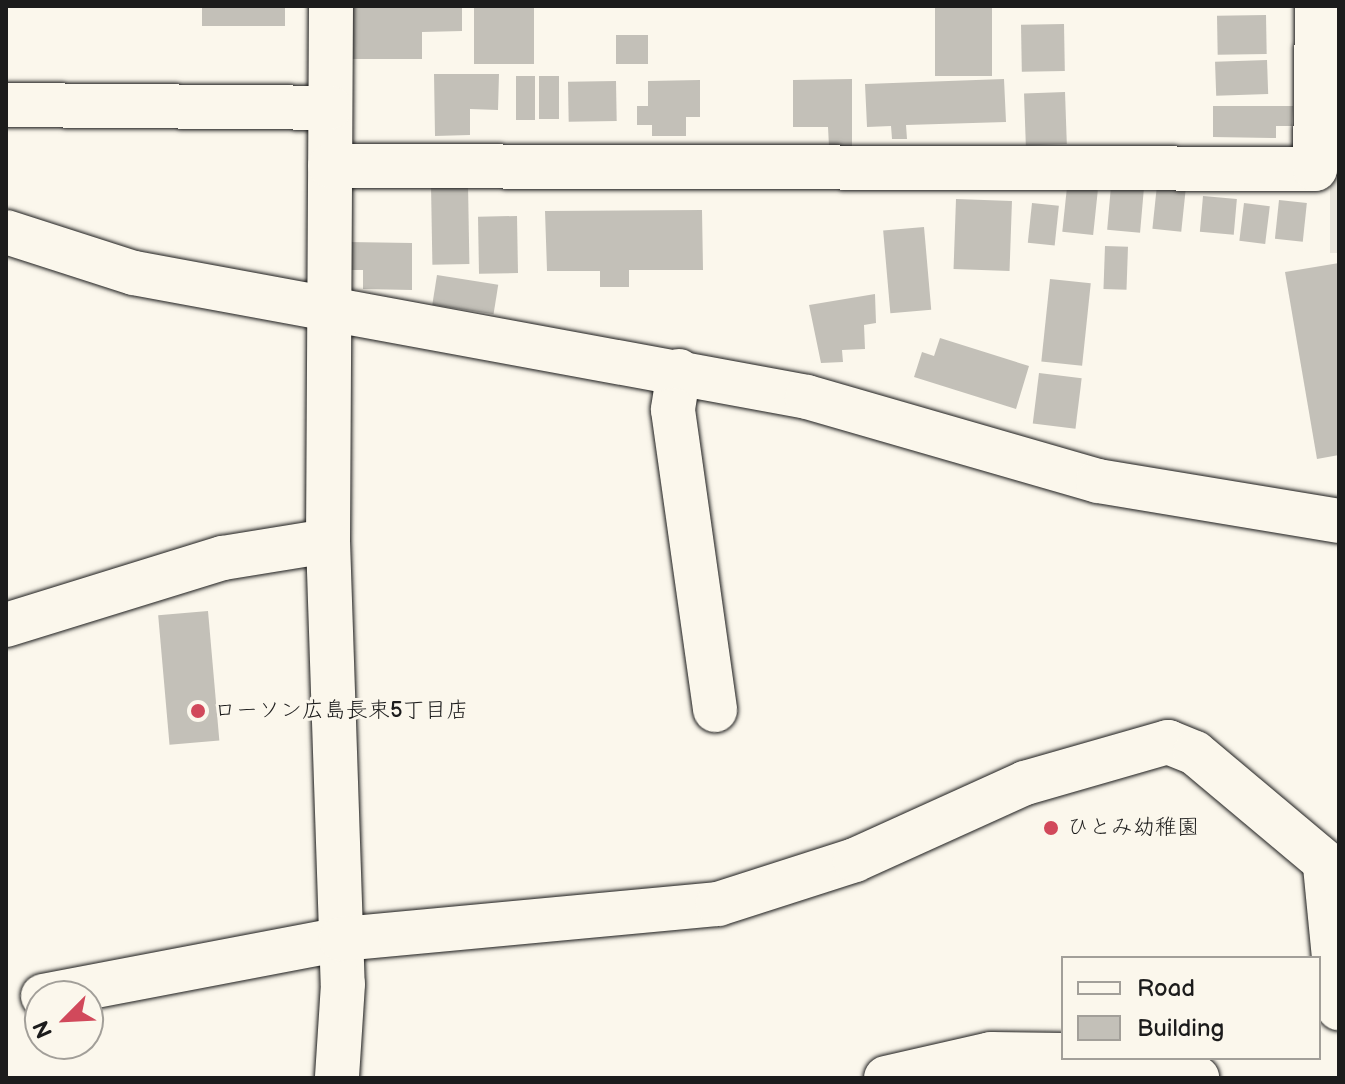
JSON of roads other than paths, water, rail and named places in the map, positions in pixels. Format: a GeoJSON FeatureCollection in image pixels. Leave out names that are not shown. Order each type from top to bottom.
{"type":"FeatureCollection","features":[{"type":"Feature","properties":{"kind":"street"},"geometry":{"type":"LineString","coordinates":[[331,6],[328,541],[341,939],[337,1078]]}},
{"type":"Feature","properties":{"kind":"street"},"geometry":{"type":"LineString","coordinates":[[330,166],[1315,169],[1317,6]]}},
{"type":"Feature","properties":{"kind":"street"},"geometry":{"type":"LineString","coordinates":[[6,105],[330,108]]}},
{"type":"Feature","properties":{"kind":"street"},"geometry":{"type":"LineString","coordinates":[[6,232],[134,273],[329,304],[807,397],[1098,481],[1339,521]]}},
{"type":"Feature","properties":{"kind":"street"},"geometry":{"type":"LineString","coordinates":[[679,371],[673,410],[715,710]]}},
{"type":"Feature","properties":{"kind":"street"},"geometry":{"type":"LineString","coordinates":[[6,625],[223,558],[328,541]]}},
{"type":"Feature","properties":{"kind":"street"},"geometry":{"type":"LineString","coordinates":[[104,984],[341,939],[718,904],[855,860],[1025,783],[1168,742],[1195,753],[1332,870],[1339,1008]]}},
{"type":"Feature","properties":{"kind":"street"},"geometry":{"type":"LineString","coordinates":[[886,1078],[991,1054],[1061,1055]]}},
{"type":"Feature","properties":{"kind":"street"},"geometry":{"type":"LineString","coordinates":[[1092,1060],[1197,1078]]}},
{"type":"Feature","properties":{"kind":"place","name":"ローソン広島長束5丁目店"},"geometry":{"type":"Point","coordinates":[198,711]}},
{"type":"Feature","properties":{"kind":"place","name":"ひとみ幼稚園"},"geometry":{"type":"Point","coordinates":[1051,828]}}]}
